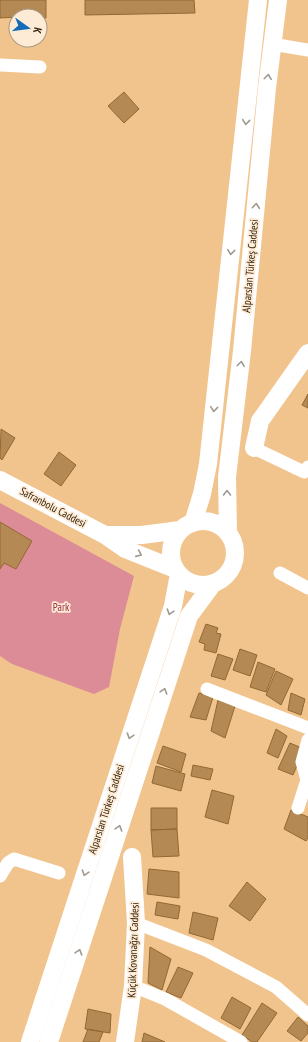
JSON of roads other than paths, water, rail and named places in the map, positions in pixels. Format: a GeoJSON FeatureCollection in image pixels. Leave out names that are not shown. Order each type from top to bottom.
{"type":"FeatureCollection","features":[{"type":"Feature","properties":{"kind":"main road","name":"Alparslan Türkeş Caddesi"},"geometry":{"type":"LineString","coordinates":[[186,526],[202,494],[208,464],[258,0]]}},
{"type":"Feature","properties":{"kind":"main road","name":"Alparslan Türkeş Caddesi"},"geometry":{"type":"LineString","coordinates":[[228,532],[227,477],[242,351],[272,44],[278,0]]}},
{"type":"Feature","properties":{"kind":"main road"},"geometry":{"type":"LineString","coordinates":[[254,448],[255,434],[260,421],[308,353]]}},
{"type":"Feature","properties":{"kind":"main road","name":"Safranbolu Caddesi"},"geometry":{"type":"LineString","coordinates":[[0,480],[105,535],[125,548],[177,572]]}},
{"type":"Feature","properties":{"kind":"main road"},"geometry":{"type":"LineString","coordinates":[[105,535],[142,535],[210,521],[220,525],[228,532],[234,541],[236,552],[234,563],[229,573],[222,580],[212,585],[201,586],[190,583],[177,572],[171,559],[171,549],[174,538],[186,526]]}},
{"type":"Feature","properties":{"kind":"main road","name":"Alparslan Türkeş Caddesi"},"geometry":{"type":"LineString","coordinates":[[30,1042],[172,606],[177,572]]}},
{"type":"Feature","properties":{"kind":"main road","name":"Alparslan Türkeş Caddesi"},"geometry":{"type":"LineString","coordinates":[[49,1042],[189,616],[212,585]]}},
{"type":"Feature","properties":{"kind":"main road","name":"Küçük Kovanağzı Caddesi"},"geometry":{"type":"LineString","coordinates":[[125,1042],[133,986],[136,923],[132,857]]}},
{"type":"Feature","properties":{"kind":"main road"},"geometry":{"type":"LineString","coordinates":[[20,1042],[36,999],[55,965]]}},
{"type":"Feature","properties":{"kind":"main road"},"geometry":{"type":"LineString","coordinates":[[59,1042],[67,1014],[70,977]]}},
{"type":"Feature","properties":{"kind":"street"},"geometry":{"type":"LineString","coordinates":[[272,44],[308,50]]}},
{"type":"Feature","properties":{"kind":"street"},"geometry":{"type":"LineString","coordinates":[[0,65],[40,67]]}},
{"type":"Feature","properties":{"kind":"street"},"geometry":{"type":"LineString","coordinates":[[254,448],[304,472],[308,467]]}},
{"type":"Feature","properties":{"kind":"street"},"geometry":{"type":"LineString","coordinates":[[280,573],[308,588]]}},
{"type":"Feature","properties":{"kind":"street"},"geometry":{"type":"LineString","coordinates":[[207,689],[308,728]]}},
{"type":"Feature","properties":{"kind":"street"},"geometry":{"type":"LineString","coordinates":[[298,808],[307,780],[302,762],[308,740]]}},
{"type":"Feature","properties":{"kind":"street"},"geometry":{"type":"LineString","coordinates":[[0,876],[8,863],[14,859],[59,873]]}},
{"type":"Feature","properties":{"kind":"street"},"geometry":{"type":"LineString","coordinates":[[136,923],[206,950],[276,987],[308,1015]]}},
{"type":"Feature","properties":{"kind":"street"},"geometry":{"type":"LineString","coordinates":[[133,986],[165,998],[241,1042]]}},
{"type":"Feature","properties":{"kind":"park label","name":"Park"},"geometry":{"type":"Point","coordinates":[61,607]}}]}
